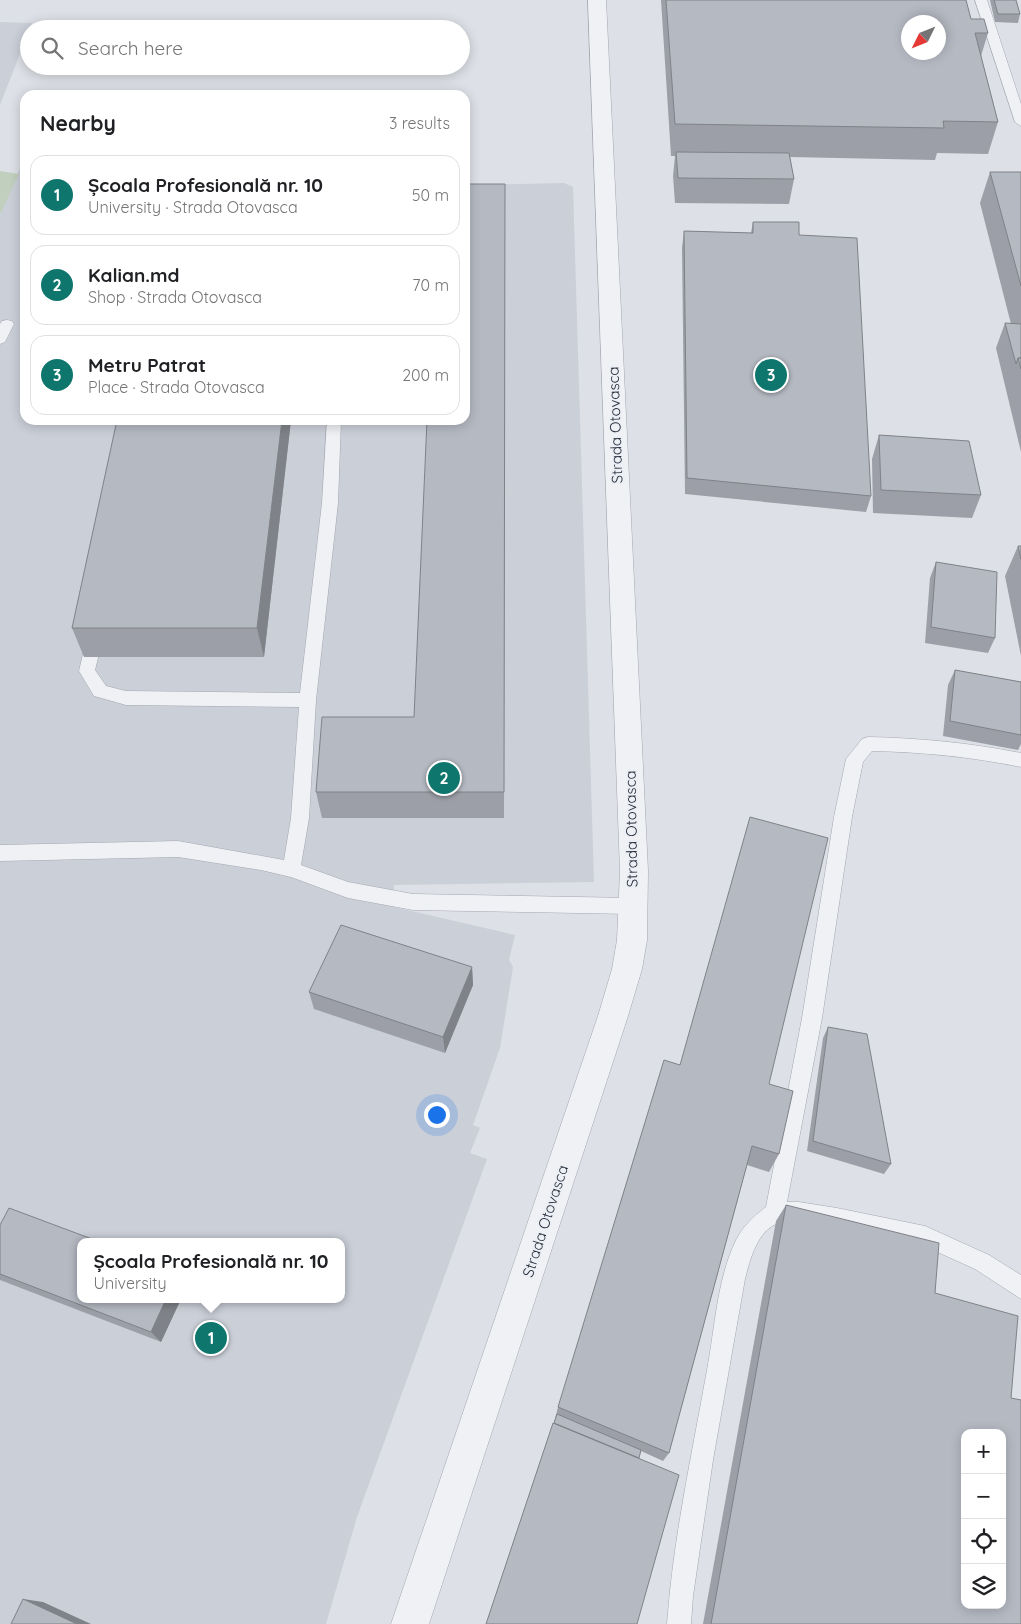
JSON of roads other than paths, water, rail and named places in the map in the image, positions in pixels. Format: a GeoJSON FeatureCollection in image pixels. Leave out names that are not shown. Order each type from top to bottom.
{"type":"FeatureCollection","features":[{"type":"Feature","properties":{"kind":"street","name":"Strada Otovasca"},"geometry":{"type":"LineString","coordinates":[[410,1624],[616,1007],[627,969],[632,940],[634,871],[597,0]]}},
{"type":"Feature","properties":{"kind":"lane"},"geometry":{"type":"LineString","coordinates":[[981,0],[1021,122]]}},
{"type":"Feature","properties":{"kind":"lane"},"geometry":{"type":"LineString","coordinates":[[0,339],[7,324]]}},
{"type":"Feature","properties":{"kind":"lane"},"geometry":{"type":"LineString","coordinates":[[291,869],[300,818],[308,700],[330,503],[334,425]]}},
{"type":"Feature","properties":{"kind":"lane"},"geometry":{"type":"LineString","coordinates":[[98,623],[86,671],[100,691],[126,698],[308,700]]}},
{"type":"Feature","properties":{"kind":"lane"},"geometry":{"type":"LineString","coordinates":[[775,1213],[812,1018],[843,817],[855,759],[868,744],[896,744],[987,752],[1021,760]]}},
{"type":"Feature","properties":{"kind":"lane"},"geometry":{"type":"LineString","coordinates":[[0,853],[178,849],[261,862],[291,869],[348,890],[413,902],[632,906]]}},
{"type":"Feature","properties":{"kind":"lane"},"geometry":{"type":"LineString","coordinates":[[679,1624],[702,1460],[734,1279],[744,1247],[756,1227],[775,1213],[799,1212],[925,1236],[982,1262],[1021,1288]]}},
{"type":"Feature","properties":{"kind":"place","name":"Metru Patrat"},"geometry":{"type":"Point","coordinates":[771,375]}},
{"type":"Feature","properties":{"kind":"place","name":"Kalian.md"},"geometry":{"type":"Point","coordinates":[444,778]}},
{"type":"Feature","properties":{"kind":"place","name":"Școala Profesională nr. 10"},"geometry":{"type":"Point","coordinates":[211,1338]}}]}
